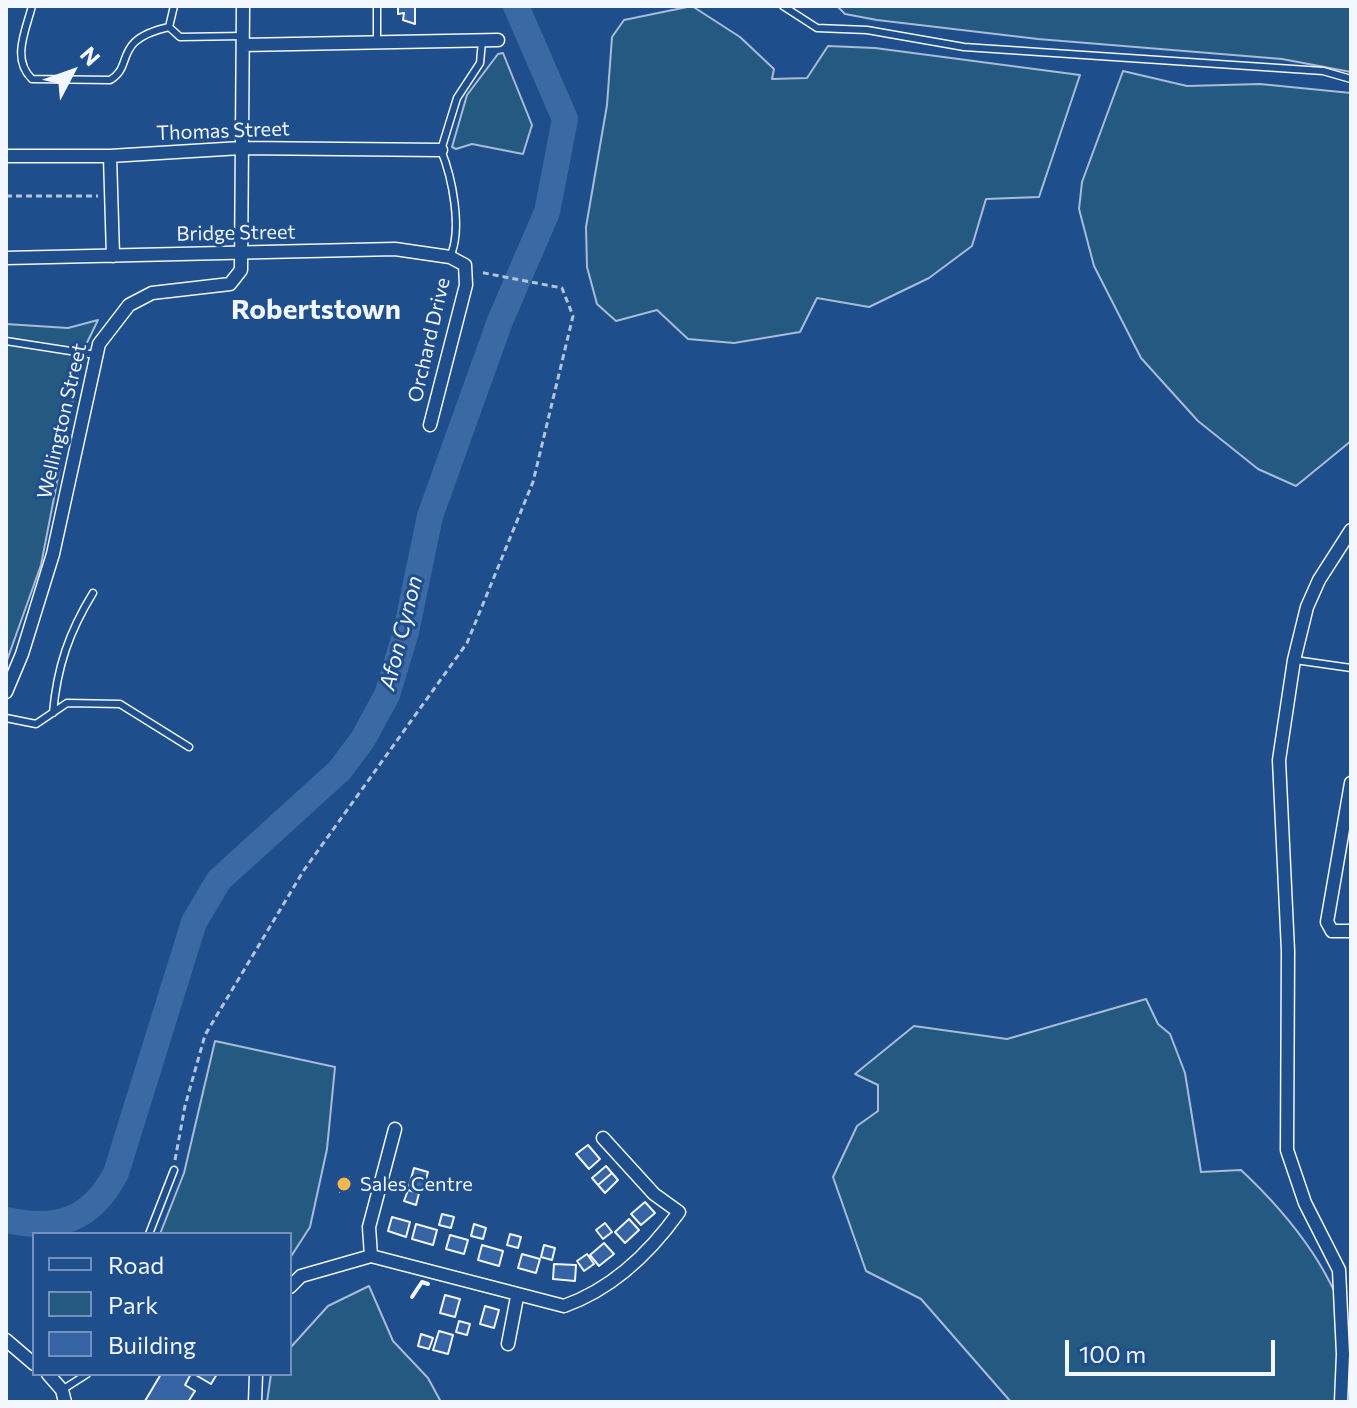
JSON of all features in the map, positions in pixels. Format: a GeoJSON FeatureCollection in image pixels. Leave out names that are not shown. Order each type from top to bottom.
{"type":"FeatureCollection","features":[{"type":"Feature","properties":{"kind":"street"},"geometry":{"type":"LineString","coordinates":[[243,6],[243,253]]}},
{"type":"Feature","properties":{"kind":"street"},"geometry":{"type":"LineString","coordinates":[[243,40],[498,40]]}},
{"type":"Feature","properties":{"kind":"street","name":"Thomas Street"},"geometry":{"type":"LineString","coordinates":[[6,156],[110,156],[241,148],[441,150]]}},
{"type":"Feature","properties":{"kind":"street"},"geometry":{"type":"LineString","coordinates":[[110,156],[113,256]]}},
{"type":"Feature","properties":{"kind":"street","name":"Bridge Street"},"geometry":{"type":"LineString","coordinates":[[6,258],[395,249],[450,257],[465,265]]}},
{"type":"Feature","properties":{"kind":"street","name":"Wellington Street"},"geometry":{"type":"LineString","coordinates":[[6,692],[22,654],[53,554],[99,344],[129,305],[152,293],[230,284],[241,270],[243,253]]}},
{"type":"Feature","properties":{"kind":"street","name":"Orchard Drive"},"geometry":{"type":"LineString","coordinates":[[430,425],[466,285],[465,265]]}},
{"type":"Feature","properties":{"kind":"street"},"geometry":{"type":"LineString","coordinates":[[1341,1402],[1343,1354],[1339,1270],[1294,1176],[1287,1150],[1288,951],[1279,760],[1294,660],[1307,607],[1319,580],[1351,530]]}},
{"type":"Feature","properties":{"kind":"street"},"geometry":{"type":"LineString","coordinates":[[1351,783],[1327,922],[1332,931],[1351,931]]}},
{"type":"Feature","properties":{"kind":"street"},"geometry":{"type":"LineString","coordinates":[[371,1256],[369,1227],[395,1129]]}},
{"type":"Feature","properties":{"kind":"street"},"geometry":{"type":"LineString","coordinates":[[292,1285],[301,1276],[371,1256],[517,1297],[564,1306],[592,1297],[615,1281],[661,1237],[679,1212],[654,1194],[603,1138]]}},
{"type":"Feature","properties":{"kind":"street"},"geometry":{"type":"LineString","coordinates":[[1339,1270],[1351,1260]]}},
{"type":"Feature","properties":{"kind":"street"},"geometry":{"type":"LineString","coordinates":[[508,1344],[517,1297]]}},
{"type":"Feature","properties":{"kind":"street"},"geometry":{"type":"LineString","coordinates":[[6,1340],[32,1362]]}},
{"type":"Feature","properties":{"kind":"street"},"geometry":{"type":"LineString","coordinates":[[49,1376],[64,1396]]}},
{"type":"Feature","properties":{"kind":"street"},"geometry":{"type":"LineString","coordinates":[[255,1402],[256,1376]]}},
{"type":"Feature","properties":{"kind":"lane"},"geometry":{"type":"LineString","coordinates":[[32,6],[20,56],[23,70],[32,79],[110,80],[117,77],[131,44],[141,36],[169,27]]}},
{"type":"Feature","properties":{"kind":"lane"},"geometry":{"type":"LineString","coordinates":[[169,27],[174,6]]}},
{"type":"Feature","properties":{"kind":"lane"},"geometry":{"type":"LineString","coordinates":[[377,6],[377,42]]}},
{"type":"Feature","properties":{"kind":"lane"},"geometry":{"type":"LineString","coordinates":[[783,6],[804,22],[823,29],[867,30],[964,47],[1323,71],[1351,79]]}},
{"type":"Feature","properties":{"kind":"lane"},"geometry":{"type":"LineString","coordinates":[[169,27],[180,37],[243,40]]}},
{"type":"Feature","properties":{"kind":"lane"},"geometry":{"type":"LineString","coordinates":[[450,257],[456,245],[448,164],[441,150],[463,84],[480,63],[482,41]]}},
{"type":"Feature","properties":{"kind":"lane"},"geometry":{"type":"LineString","coordinates":[[6,341],[96,355]]}},
{"type":"Feature","properties":{"kind":"lane"},"geometry":{"type":"LineString","coordinates":[[53,713],[56,675],[71,629],[93,593]]}},
{"type":"Feature","properties":{"kind":"lane"},"geometry":{"type":"LineString","coordinates":[[1294,660],[1351,668]]}},
{"type":"Feature","properties":{"kind":"lane"},"geometry":{"type":"LineString","coordinates":[[6,718],[36,724],[67,703],[120,704],[189,747]]}},
{"type":"Feature","properties":{"kind":"lane"},"geometry":{"type":"LineString","coordinates":[[150,1232],[174,1170]]}},
{"type":"Feature","properties":{"kind":"lane"},"geometry":{"type":"LineString","coordinates":[[64,1396],[85,1376]]}},
{"type":"Feature","properties":{"kind":"path"},"geometry":{"type":"LineString","coordinates":[[6,196],[111,196]]}},
{"type":"Feature","properties":{"kind":"path"},"geometry":{"type":"LineString","coordinates":[[174,1170],[185,1106],[205,1035],[304,870],[467,643],[533,482],[573,316],[562,288],[500,277],[465,265]]}},
{"type":"Feature","properties":{"kind":"green space"},"geometry":{"type":"Polygon","coordinates":[[[692,6],[740,37],[774,69],[772,79],[807,78],[828,46],[875,48],[1080,75],[1039,197],[986,199],[972,246],[929,278],[869,307],[817,298],[800,332],[734,343],[688,339],[657,310],[616,321],[597,304],[587,267],[586,227],[607,105],[612,37],[624,20],[692,6]]]}},
{"type":"Feature","properties":{"kind":"green space"},"geometry":{"type":"Polygon","coordinates":[[[837,6],[1351,6],[1351,72],[1282,59],[1038,39],[877,20],[845,14],[837,6]]]}},
{"type":"Feature","properties":{"kind":"green space"},"geometry":{"type":"Polygon","coordinates":[[[503,53],[532,125],[523,154],[472,144],[456,149],[452,147],[467,95],[498,54],[503,53]]]}},
{"type":"Feature","properties":{"kind":"green space"},"geometry":{"type":"Polygon","coordinates":[[[1123,71],[1187,86],[1260,84],[1351,93],[1351,441],[1296,486],[1258,469],[1198,421],[1141,358],[1094,266],[1079,209],[1082,182],[1123,71]]]}},
{"type":"Feature","properties":{"kind":"green space"},"geometry":{"type":"Polygon","coordinates":[[[98,320],[82,353],[41,565],[6,663],[6,324],[68,328],[98,320]]]}},
{"type":"Feature","properties":{"kind":"green space"},"geometry":{"type":"Polygon","coordinates":[[[1146,999],[1158,1024],[1170,1034],[1185,1073],[1201,1172],[1241,1170],[1276,1205],[1307,1244],[1333,1287],[1350,1334],[1353,1359],[1351,1402],[1011,1402],[921,1299],[866,1271],[833,1177],[857,1126],[878,1111],[878,1085],[855,1074],[914,1026],[1007,1039],[1146,999]]]}},
{"type":"Feature","properties":{"kind":"green space"},"geometry":{"type":"Polygon","coordinates":[[[215,1041],[335,1067],[327,1149],[310,1227],[292,1255],[292,1232],[161,1232],[184,1173],[215,1041]]]}},
{"type":"Feature","properties":{"kind":"green space"},"geometry":{"type":"Polygon","coordinates":[[[369,1286],[393,1341],[428,1378],[441,1402],[267,1402],[271,1376],[292,1376],[292,1346],[328,1306],[369,1286]]]}},
{"type":"Feature","properties":{"kind":"building"},"geometry":{"type":"Polygon","coordinates":[[[398,6],[415,6],[415,24],[403,20],[404,13],[398,14],[398,6]]]}},
{"type":"Feature","properties":{"kind":"building"},"geometry":{"type":"Polygon","coordinates":[[[588,1145],[600,1159],[589,1169],[576,1154],[588,1145]]]}},
{"type":"Feature","properties":{"kind":"building"},"geometry":{"type":"Polygon","coordinates":[[[606,1166],[612,1173],[598,1185],[592,1178],[606,1166]]]}},
{"type":"Feature","properties":{"kind":"building"},"geometry":{"type":"Polygon","coordinates":[[[414,1168],[428,1172],[423,1190],[409,1186],[414,1168]]]}},
{"type":"Feature","properties":{"kind":"building"},"geometry":{"type":"Polygon","coordinates":[[[612,1173],[618,1180],[605,1193],[598,1185],[612,1173]]]}},
{"type":"Feature","properties":{"kind":"building","name":"Sales Centre"},"geometry":{"type":"Polygon","coordinates":[[[349,1177],[350,1190],[340,1192],[338,1178],[349,1177]]]}},
{"type":"Feature","properties":{"kind":"building"},"geometry":{"type":"Polygon","coordinates":[[[408,1190],[419,1193],[416,1205],[404,1201],[408,1190]]]}},
{"type":"Feature","properties":{"kind":"building"},"geometry":{"type":"Polygon","coordinates":[[[645,1202],[655,1213],[641,1225],[631,1214],[645,1202]]]}},
{"type":"Feature","properties":{"kind":"building"},"geometry":{"type":"Polygon","coordinates":[[[442,1214],[454,1217],[451,1228],[439,1225],[442,1214]]]}},
{"type":"Feature","properties":{"kind":"building"},"geometry":{"type":"Polygon","coordinates":[[[392,1217],[410,1222],[406,1237],[388,1231],[392,1217]]]}},
{"type":"Feature","properties":{"kind":"building"},"geometry":{"type":"Polygon","coordinates":[[[629,1219],[639,1230],[625,1243],[615,1232],[629,1219]]]}},
{"type":"Feature","properties":{"kind":"building"},"geometry":{"type":"Polygon","coordinates":[[[605,1223],[612,1232],[603,1239],[596,1230],[605,1223]]]}},
{"type":"Feature","properties":{"kind":"building"},"geometry":{"type":"Polygon","coordinates":[[[416,1224],[437,1230],[433,1245],[412,1239],[416,1224]]]}},
{"type":"Feature","properties":{"kind":"building"},"geometry":{"type":"Polygon","coordinates":[[[474,1224],[486,1228],[483,1239],[471,1236],[474,1224]]]}},
{"type":"Feature","properties":{"kind":"building"},"geometry":{"type":"Polygon","coordinates":[[[510,1234],[521,1237],[518,1248],[507,1245],[510,1234]]]}},
{"type":"Feature","properties":{"kind":"building"},"geometry":{"type":"Polygon","coordinates":[[[450,1235],[468,1240],[464,1254],[446,1249],[450,1235]]]}},
{"type":"Feature","properties":{"kind":"building"},"geometry":{"type":"Polygon","coordinates":[[[604,1243],[614,1254],[599,1266],[590,1255],[604,1243]]]}},
{"type":"Feature","properties":{"kind":"building"},"geometry":{"type":"Polygon","coordinates":[[[482,1245],[503,1251],[499,1266],[478,1260],[482,1245]]]}},
{"type":"Feature","properties":{"kind":"building"},"geometry":{"type":"Polygon","coordinates":[[[544,1245],[555,1248],[552,1260],[541,1257],[544,1245]]]}},
{"type":"Feature","properties":{"kind":"building"},"geometry":{"type":"Polygon","coordinates":[[[522,1254],[540,1259],[536,1273],[518,1268],[522,1254]]]}},
{"type":"Feature","properties":{"kind":"building"},"geometry":{"type":"Polygon","coordinates":[[[587,1254],[594,1264],[584,1271],[577,1261],[587,1254]]]}},
{"type":"Feature","properties":{"kind":"building"},"geometry":{"type":"Polygon","coordinates":[[[554,1264],[576,1265],[575,1281],[553,1279],[554,1264]]]}},
{"type":"Feature","properties":{"kind":"building"},"geometry":{"type":"Polygon","coordinates":[[[445,1295],[460,1299],[455,1317],[440,1313],[445,1295]]]}},
{"type":"Feature","properties":{"kind":"building"},"geometry":{"type":"Polygon","coordinates":[[[485,1306],[499,1310],[494,1328],[480,1324],[485,1306]]]}},
{"type":"Feature","properties":{"kind":"building"},"geometry":{"type":"Polygon","coordinates":[[[459,1321],[470,1324],[467,1335],[456,1332],[459,1321]]]}},
{"type":"Feature","properties":{"kind":"building"},"geometry":{"type":"Polygon","coordinates":[[[439,1331],[453,1335],[448,1354],[433,1350],[439,1331]]]}},
{"type":"Feature","properties":{"kind":"building"},"geometry":{"type":"Polygon","coordinates":[[[421,1334],[433,1338],[429,1349],[418,1346],[421,1334]]]}},
{"type":"Feature","properties":{"kind":"building"},"geometry":{"type":"Polygon","coordinates":[[[160,1376],[190,1376],[185,1385],[195,1391],[188,1402],[145,1401],[160,1376]]]}},
{"type":"Feature","properties":{"kind":"building"},"geometry":{"type":"Polygon","coordinates":[[[197,1376],[216,1376],[211,1384],[197,1376]]]}},
{"type":"Feature","properties":{"kind":"waterway","name":"Afon Cynon"},"geometry":{"type":"LineString","coordinates":[[6,1220],[41,1224],[71,1219],[84,1212],[106,1189],[116,1173],[194,922],[219,880],[340,770],[363,739],[387,695],[406,632],[430,516],[500,321],[547,212],[565,119],[516,6]]}},
{"type":"Feature","properties":{"kind":"wall"},"geometry":{"type":"LineString","coordinates":[[412,1297],[422,1282],[428,1284]]}},
{"type":"Feature","properties":{"kind":"place","name":"Sales Centre"},"geometry":{"type":"Point","coordinates":[344,1184]}},
{"type":"Feature","properties":{"kind":"district","name":"Robertstown"},"geometry":{"type":"Point","coordinates":[316,310]}}]}
